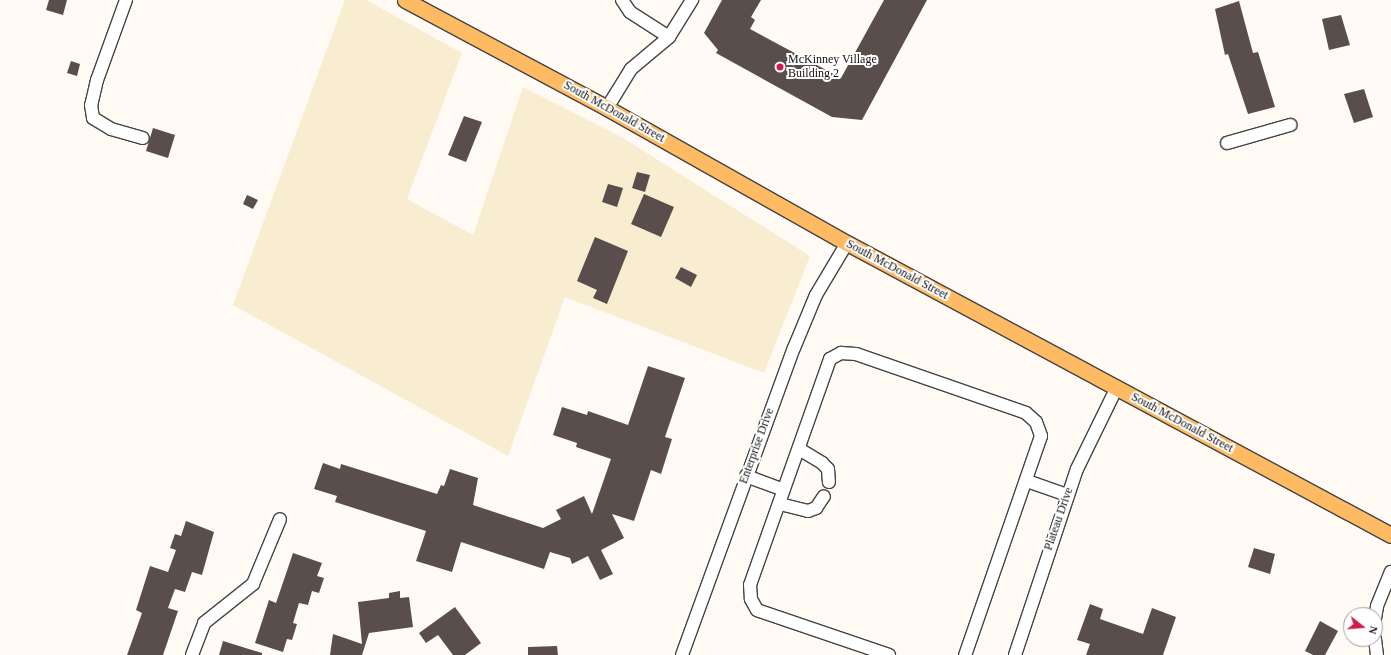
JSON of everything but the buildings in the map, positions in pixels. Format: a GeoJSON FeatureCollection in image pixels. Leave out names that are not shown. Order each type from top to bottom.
{"type":"FeatureCollection","features":[{"type":"Feature","properties":{"kind":"main road","name":"South McDonald Street"},"geometry":{"type":"LineString","coordinates":[[405,0],[607,108],[847,243],[1116,389],[1391,535]]}},
{"type":"Feature","properties":{"kind":"street"},"geometry":{"type":"LineString","coordinates":[[126,0],[97,80],[91,105],[93,118],[111,129],[143,138]]}},
{"type":"Feature","properties":{"kind":"street"},"geometry":{"type":"LineString","coordinates":[[622,0],[630,12],[669,36]]}},
{"type":"Feature","properties":{"kind":"street"},"geometry":{"type":"LineString","coordinates":[[607,108],[631,69],[669,36],[692,0]]}},
{"type":"Feature","properties":{"kind":"street"},"geometry":{"type":"LineString","coordinates":[[1228,144],[1290,124]]}},
{"type":"Feature","properties":{"kind":"street","name":"Enterprise Drive"},"geometry":{"type":"LineString","coordinates":[[682,655],[746,476],[816,295],[847,243]]}},
{"type":"Feature","properties":{"kind":"street"},"geometry":{"type":"LineString","coordinates":[[889,655],[757,610],[751,599],[750,585],[780,504],[830,359],[841,353],[851,352],[1026,412],[1036,422],[1041,436],[1027,481],[965,655]]}},
{"type":"Feature","properties":{"kind":"street","name":"Plateau Drive"},"geometry":{"type":"LineString","coordinates":[[1015,655],[1067,495],[1085,451],[1116,389]]}},
{"type":"Feature","properties":{"kind":"street"},"geometry":{"type":"LineString","coordinates":[[799,449],[822,463],[828,470],[829,482]]}},
{"type":"Feature","properties":{"kind":"street"},"geometry":{"type":"LineString","coordinates":[[746,476],[784,490]]}},
{"type":"Feature","properties":{"kind":"street"},"geometry":{"type":"LineString","coordinates":[[1027,481],[1067,495]]}},
{"type":"Feature","properties":{"kind":"street"},"geometry":{"type":"LineString","coordinates":[[780,504],[808,511],[816,508],[824,496]]}},
{"type":"Feature","properties":{"kind":"street"},"geometry":{"type":"LineString","coordinates":[[192,655],[204,623],[253,584],[280,520]]}},
{"type":"Feature","properties":{"kind":"street"},"geometry":{"type":"LineString","coordinates":[[1376,607],[1391,572]]}},
{"type":"Feature","properties":{"kind":"shaded area"},"geometry":{"type":"Polygon","coordinates":[[[345,0],[366,0],[462,53],[407,199],[473,235],[523,87],[623,138],[810,256],[764,373],[565,297],[508,456],[233,305],[345,0]]]}},
{"type":"Feature","properties":{"kind":"place","name":"McKinney Village Building 2"},"geometry":{"type":"Point","coordinates":[780,67]}}]}
